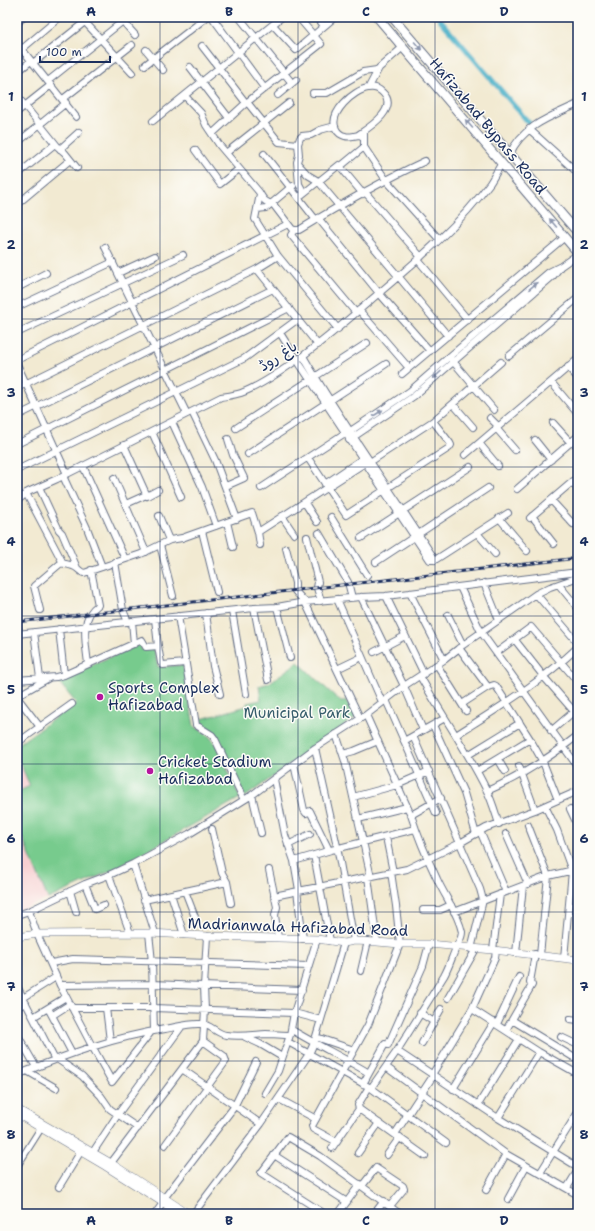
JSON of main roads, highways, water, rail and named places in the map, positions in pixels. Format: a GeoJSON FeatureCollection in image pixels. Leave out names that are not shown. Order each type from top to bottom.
{"type":"FeatureCollection","features":[{"type":"Feature","properties":{"kind":"highway","name":"Hafizabad Bypass Road"},"geometry":{"type":"LineString","coordinates":[[377,17],[578,253]]}},
{"type":"Feature","properties":{"kind":"highway","name":"Hafizabad Bypass Road"},"geometry":{"type":"LineString","coordinates":[[392,17],[578,233]]}},
{"type":"Feature","properties":{"kind":"main road","name":"Madrianwala Hafizabad Road"},"geometry":{"type":"LineString","coordinates":[[17,937],[37,934],[152,933],[317,939],[344,943],[368,941],[400,944],[430,944],[578,960]]}},
{"type":"Feature","properties":{"kind":"main road"},"geometry":{"type":"LineString","coordinates":[[17,1109],[111,1163],[164,1200],[181,1214]]}},
{"type":"Feature","properties":{"kind":"main road"},"geometry":{"type":"LineString","coordinates":[[17,1114],[189,1214]]}},
{"type":"Feature","properties":{"kind":"waterway"},"geometry":{"type":"LineString","coordinates":[[438,17],[529,123]]}},
{"type":"Feature","properties":{"kind":"railway"},"geometry":{"type":"LineString","coordinates":[[17,622],[578,558]]}},
{"type":"Feature","properties":{"kind":"place","name":"Sports Complex Hafizabad"},"geometry":{"type":"Point","coordinates":[100,697]}},
{"type":"Feature","properties":{"kind":"place","name":"Cricket Stadium Hafizabad"},"geometry":{"type":"Point","coordinates":[150,771]}},
{"type":"Feature","properties":{"kind":"park label","name":"Municipal Park"},"geometry":{"type":"Point","coordinates":[297,713]}}]}
